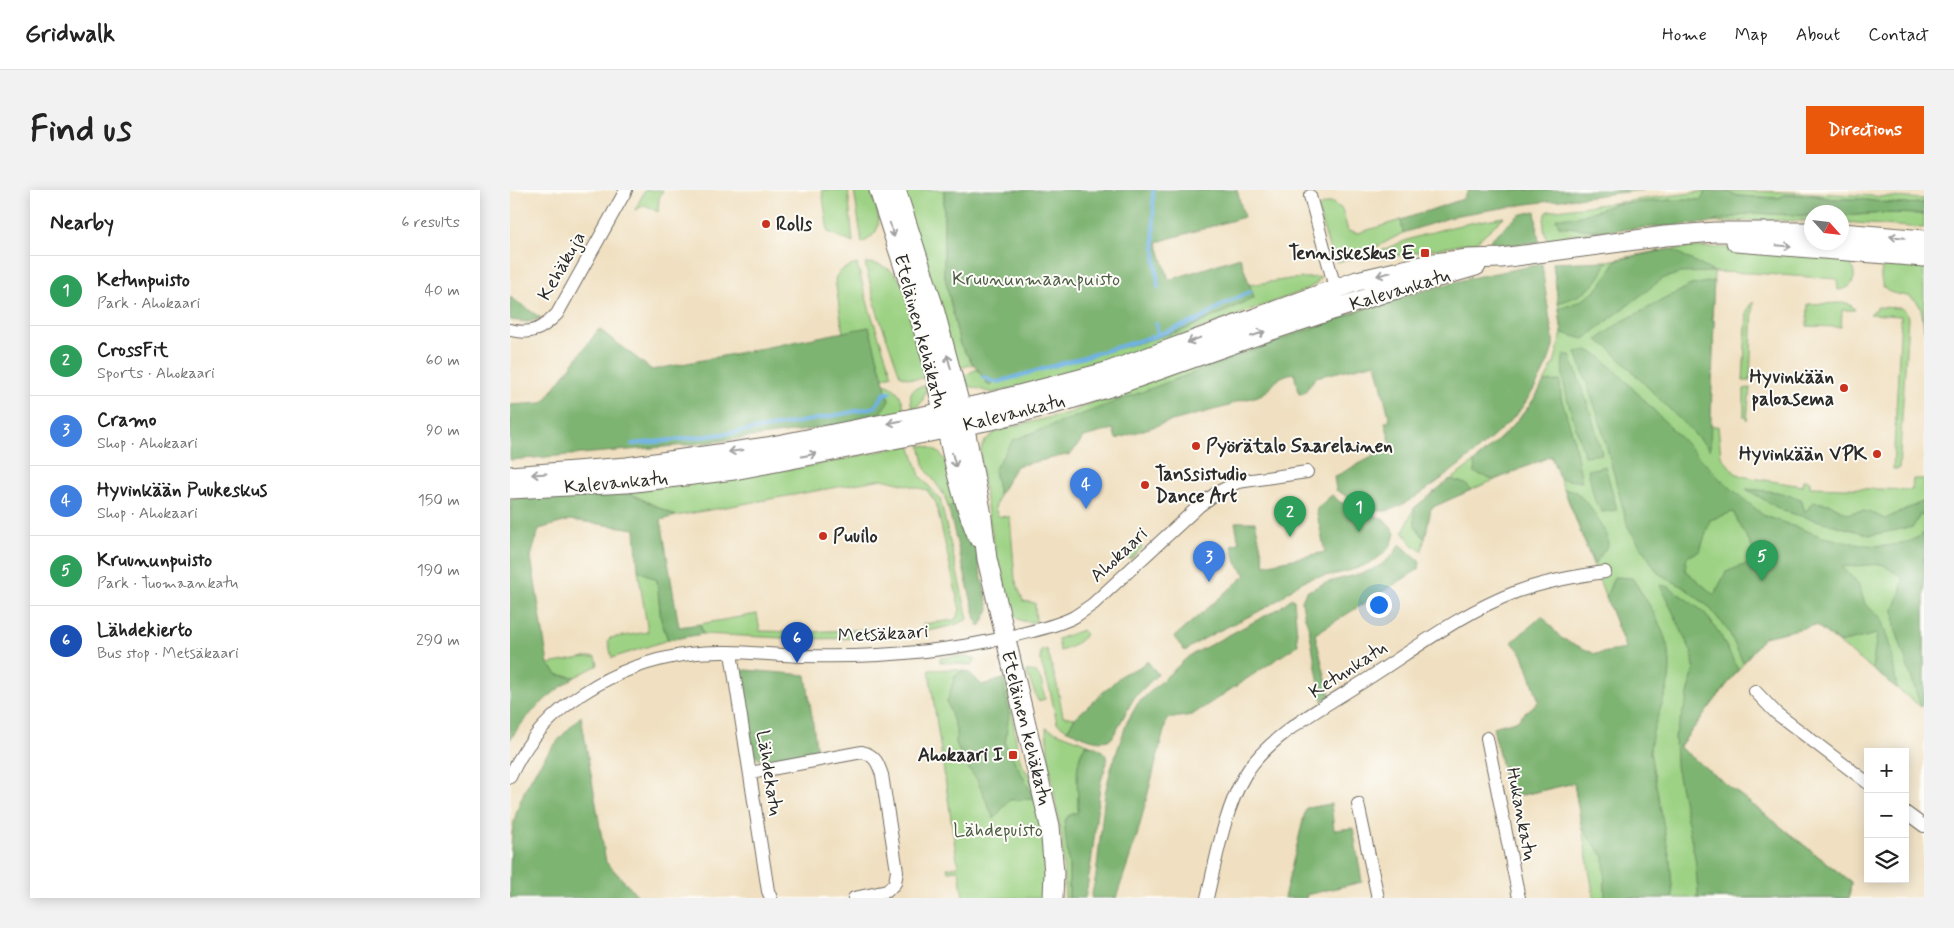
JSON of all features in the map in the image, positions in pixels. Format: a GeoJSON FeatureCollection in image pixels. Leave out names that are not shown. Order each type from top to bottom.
{"type":"FeatureCollection","features":[{"type":"Feature","properties":{"kind":"main road","name":"Eteläinen kehäkatu"},"geometry":{"type":"LineString","coordinates":[[879,190],[954,419]]}},
{"type":"Feature","properties":{"kind":"main road","name":"Eteläinen kehäkatu"},"geometry":{"type":"LineString","coordinates":[[896,190],[933,305],[954,419],[968,514],[987,559],[1004,638],[1050,826],[1054,873],[1053,898]]}},
{"type":"Feature","properties":{"kind":"main road","name":"Kalevankatu"},"geometry":{"type":"LineString","coordinates":[[510,476],[627,467],[758,448],[852,431],[954,419],[984,404],[1107,372],[1335,288],[1386,273],[1434,263],[1501,258],[1666,236],[1724,231],[1804,232]]}},
{"type":"Feature","properties":{"kind":"main road"},"geometry":{"type":"LineString","coordinates":[[1849,234],[1924,240]]}},
{"type":"Feature","properties":{"kind":"main road","name":"Kalevankatu"},"geometry":{"type":"LineString","coordinates":[[1666,236],[1924,257]]}},
{"type":"Feature","properties":{"kind":"main road","name":"Kalevankatu"},"geometry":{"type":"LineString","coordinates":[[510,489],[588,487],[734,470],[954,419],[1095,392],[1341,307],[1501,258]]}},
{"type":"Feature","properties":{"kind":"street","name":"Kehäkuja"},"geometry":{"type":"LineString","coordinates":[[510,330],[520,332],[543,328],[557,314],[626,190]]}},
{"type":"Feature","properties":{"kind":"street"},"geometry":{"type":"LineString","coordinates":[[1310,196],[1341,307]]}},
{"type":"Feature","properties":{"kind":"street","name":"Ahokaari"},"geometry":{"type":"LineString","coordinates":[[1004,638],[1051,626],[1075,616],[1093,604],[1200,506],[1218,492],[1238,482],[1307,472]]}},
{"type":"Feature","properties":{"kind":"street","name":"Ketunkatu"},"geometry":{"type":"LineString","coordinates":[[1207,898],[1237,790],[1255,762],[1281,736],[1441,632],[1492,602],[1544,584],[1604,572]]}},
{"type":"Feature","properties":{"kind":"street","name":"Metsäkaari"},"geometry":{"type":"LineString","coordinates":[[510,777],[536,734],[556,713],[598,683],[639,666],[660,660],[688,654],[731,653],[813,656],[900,654],[977,644],[1004,638]]}},
{"type":"Feature","properties":{"kind":"street","name":"Lähdekatu"},"geometry":{"type":"LineString","coordinates":[[731,653],[768,891],[771,898]]}},
{"type":"Feature","properties":{"kind":"street"},"geometry":{"type":"LineString","coordinates":[[1755,691],[1776,712],[1864,780]]}},
{"type":"Feature","properties":{"kind":"street","name":"Hukankatu"},"geometry":{"type":"LineString","coordinates":[[1486,738],[1519,898]]}},
{"type":"Feature","properties":{"kind":"street"},"geometry":{"type":"LineString","coordinates":[[750,773],[862,752],[870,754],[877,762],[882,775],[898,871],[895,883],[887,891],[854,898]]}},
{"type":"Feature","properties":{"kind":"street"},"geometry":{"type":"LineString","coordinates":[[1358,804],[1378,898]]}},
{"type":"Feature","properties":{"kind":"street"},"geometry":{"type":"LineString","coordinates":[[1909,815],[1924,826]]}},
{"type":"Feature","properties":{"kind":"green space"},"geometry":{"type":"Polygon","coordinates":[[[645,190],[663,190],[659,198],[658,212],[645,205],[635,210],[645,190]]]}},
{"type":"Feature","properties":{"kind":"green space"},"geometry":{"type":"Polygon","coordinates":[[[822,190],[848,190],[853,243],[828,232],[822,190]]]}},
{"type":"Feature","properties":{"kind":"green space"},"geometry":{"type":"Polygon","coordinates":[[[854,190],[871,190],[878,213],[878,226],[875,232],[862,243],[854,190]]]}},
{"type":"Feature","properties":{"kind":"green space"},"geometry":{"type":"Polygon","coordinates":[[[901,190],[944,190],[944,273],[960,345],[973,364],[958,369],[901,190]]]}},
{"type":"Feature","properties":{"kind":"green space","name":"Kruununmaanpuisto"},"geometry":{"type":"Polygon","coordinates":[[[944,190],[1237,190],[1244,217],[1157,242],[1169,280],[1240,257],[1254,298],[1184,330],[989,385],[960,345],[944,273],[944,190]]]}},
{"type":"Feature","properties":{"kind":"green space"},"geometry":{"type":"Polygon","coordinates":[[[1469,190],[1642,190],[1527,204],[1458,215],[1403,233],[1401,220],[1463,199],[1469,190]]]}},
{"type":"Feature","properties":{"kind":"green space"},"geometry":{"type":"Polygon","coordinates":[[[1707,191],[1700,200],[1687,199],[1615,204],[1581,216],[1556,219],[1559,226],[1602,231],[1561,236],[1559,240],[1547,240],[1544,229],[1544,221],[1548,211],[1707,191]]]}},
{"type":"Feature","properties":{"kind":"green space"},"geometry":{"type":"Polygon","coordinates":[[[1707,191],[1724,191],[1738,196],[1778,198],[1784,195],[1813,195],[1832,199],[1859,199],[1899,204],[1924,203],[1924,214],[1884,213],[1849,216],[1849,205],[1804,205],[1804,216],[1753,213],[1707,223],[1602,231],[1559,226],[1556,218],[1581,216],[1615,204],[1687,199],[1700,200],[1707,191]]]}},
{"type":"Feature","properties":{"kind":"green space"},"geometry":{"type":"Polygon","coordinates":[[[1724,191],[1799,192],[1924,199],[1924,203],[1899,204],[1859,199],[1832,199],[1813,195],[1784,195],[1778,198],[1738,196],[1724,191]]]}},
{"type":"Feature","properties":{"kind":"green space"},"geometry":{"type":"Polygon","coordinates":[[[1331,202],[1342,209],[1348,231],[1358,233],[1401,220],[1403,233],[1361,255],[1338,262],[1332,258],[1318,209],[1331,202]]]}},
{"type":"Feature","properties":{"kind":"green space"},"geometry":{"type":"Polygon","coordinates":[[[1535,211],[1539,242],[1491,247],[1490,240],[1519,215],[1535,211]]]}},
{"type":"Feature","properties":{"kind":"green space"},"geometry":{"type":"Polygon","coordinates":[[[1753,213],[1804,216],[1804,221],[1762,220],[1707,223],[1753,213]]]}},
{"type":"Feature","properties":{"kind":"green space"},"geometry":{"type":"Polygon","coordinates":[[[1884,213],[1924,214],[1924,228],[1849,223],[1849,216],[1884,213]]]}},
{"type":"Feature","properties":{"kind":"green space"},"geometry":{"type":"Polygon","coordinates":[[[1504,217],[1476,242],[1378,259],[1373,255],[1404,241],[1437,231],[1504,217]]]}},
{"type":"Feature","properties":{"kind":"green space"},"geometry":{"type":"Polygon","coordinates":[[[1694,247],[1778,249],[1847,259],[1851,264],[1854,274],[1854,279],[1849,286],[1838,290],[1837,279],[1714,272],[1710,426],[1718,426],[1721,456],[1735,473],[1746,477],[1802,486],[1803,480],[1810,481],[1810,487],[1912,490],[1913,479],[1924,479],[1924,704],[1921,707],[1789,604],[1679,747],[1851,882],[1849,898],[1594,898],[1574,783],[1509,798],[1493,727],[1516,721],[1570,675],[1626,649],[1551,456],[1431,507],[1422,551],[1415,547],[1403,532],[1414,508],[1474,462],[1508,432],[1535,399],[1554,363],[1562,333],[1553,263],[1603,262],[1657,251],[1694,247]]]}},
{"type":"Feature","properties":{"kind":"green space"},"geometry":{"type":"Polygon","coordinates":[[[1671,249],[1714,272],[1680,273],[1662,279],[1584,339],[1562,333],[1559,309],[1580,301],[1594,292],[1616,260],[1671,249]]]}},
{"type":"Feature","properties":{"kind":"green space"},"geometry":{"type":"Polygon","coordinates":[[[1607,261],[1594,284],[1575,297],[1558,303],[1553,263],[1607,261]]]}},
{"type":"Feature","properties":{"kind":"green space"},"geometry":{"type":"Polygon","coordinates":[[[1889,262],[1924,263],[1924,330],[1922,313],[1917,302],[1908,296],[1887,291],[1883,287],[1881,273],[1883,267],[1889,262]]]}},
{"type":"Feature","properties":{"kind":"green space"},"geometry":{"type":"Polygon","coordinates":[[[865,263],[884,267],[893,272],[899,279],[913,313],[927,378],[916,379],[900,375],[877,311],[865,263]]]}},
{"type":"Feature","properties":{"kind":"green space"},"geometry":{"type":"Polygon","coordinates":[[[857,264],[869,308],[892,375],[883,378],[869,328],[843,333],[835,279],[841,271],[857,264]]]}},
{"type":"Feature","properties":{"kind":"green space"},"geometry":{"type":"Polygon","coordinates":[[[1542,264],[1553,346],[1548,363],[1535,388],[1510,421],[1476,452],[1433,485],[1396,508],[1384,511],[1371,509],[1359,503],[1336,490],[1334,477],[1374,456],[1373,449],[1391,445],[1385,422],[1390,421],[1376,363],[1316,377],[1304,393],[1299,394],[1294,373],[1278,379],[1262,394],[1229,406],[1168,422],[1116,439],[1113,429],[1084,437],[1071,454],[1016,466],[999,495],[994,470],[1013,440],[1380,303],[1470,278],[1542,264]]]}},
{"type":"Feature","properties":{"kind":"green space"},"geometry":{"type":"Polygon","coordinates":[[[1321,277],[1316,284],[1306,290],[1137,352],[1055,378],[992,393],[969,386],[962,377],[977,369],[988,385],[1184,330],[1254,298],[1249,285],[1321,277]]]}},
{"type":"Feature","properties":{"kind":"green space"},"geometry":{"type":"Polygon","coordinates":[[[1714,281],[1710,450],[1608,347],[1597,340],[1619,323],[1691,285],[1714,281]]]}},
{"type":"Feature","properties":{"kind":"green space"},"geometry":{"type":"Polygon","coordinates":[[[510,297],[541,318],[528,322],[510,320],[510,297]]]}},
{"type":"Feature","properties":{"kind":"green space"},"geometry":{"type":"Polygon","coordinates":[[[1753,302],[1750,381],[1743,381],[1747,311],[1753,302]]]}},
{"type":"Feature","properties":{"kind":"green space"},"geometry":{"type":"Polygon","coordinates":[[[1380,303],[994,470],[999,495],[995,508],[998,516],[1010,517],[1015,579],[1023,601],[1035,603],[1036,622],[1023,621],[1015,617],[1003,584],[997,560],[983,481],[981,450],[989,437],[1002,429],[1072,412],[1104,397],[1380,303]]]}},
{"type":"Feature","properties":{"kind":"green space"},"geometry":{"type":"Polygon","coordinates":[[[1847,303],[1855,310],[1842,310],[1841,327],[1807,326],[1808,304],[1847,303]]]}},
{"type":"Feature","properties":{"kind":"green space"},"geometry":{"type":"Polygon","coordinates":[[[1878,307],[1900,308],[1905,310],[1908,317],[1899,469],[1893,469],[1901,316],[1870,314],[1878,307]]]}},
{"type":"Feature","properties":{"kind":"green space"},"geometry":{"type":"Polygon","coordinates":[[[869,327],[889,401],[879,414],[870,415],[864,423],[687,445],[510,460],[510,405],[543,403],[599,329],[652,370],[869,327]]]}},
{"type":"Feature","properties":{"kind":"green space"},"geometry":{"type":"Polygon","coordinates":[[[1587,350],[1598,355],[1621,376],[1721,480],[1763,515],[1823,537],[1861,545],[1888,546],[1911,541],[1924,533],[1924,704],[1921,707],[1895,628],[1894,609],[1900,594],[1903,578],[1882,564],[1841,567],[1858,583],[1865,604],[1881,618],[1891,650],[1897,688],[1872,669],[1877,634],[1840,643],[1816,625],[1764,637],[1743,663],[1729,632],[1709,607],[1686,589],[1658,573],[1628,527],[1599,418],[1576,352],[1587,350]],[[1733,512],[1710,520],[1700,551],[1687,557],[1685,570],[1714,595],[1726,572],[1749,563],[1755,553],[1733,512]]]}},
{"type":"Feature","properties":{"kind":"green space"},"geometry":{"type":"Polygon","coordinates":[[[1564,355],[1570,355],[1591,414],[1602,454],[1584,456],[1565,391],[1562,365],[1564,355]]]}},
{"type":"Feature","properties":{"kind":"green space"},"geometry":{"type":"Polygon","coordinates":[[[1560,381],[1561,398],[1573,436],[1582,482],[1560,479],[1551,456],[1494,480],[1475,473],[1474,462],[1504,435],[1522,415],[1544,382],[1560,381]]]}},
{"type":"Feature","properties":{"kind":"green space"},"geometry":{"type":"Polygon","coordinates":[[[884,384],[893,388],[899,394],[903,403],[904,413],[865,423],[870,415],[889,401],[884,384]]]}},
{"type":"Feature","properties":{"kind":"green space"},"geometry":{"type":"Polygon","coordinates":[[[927,386],[922,402],[913,410],[911,392],[917,388],[927,386]]]}},
{"type":"Feature","properties":{"kind":"green space"},"geometry":{"type":"Polygon","coordinates":[[[1750,388],[1747,420],[1744,417],[1744,389],[1750,388]]]}},
{"type":"Feature","properties":{"kind":"green space"},"geometry":{"type":"Polygon","coordinates":[[[910,445],[920,476],[940,499],[968,619],[955,625],[924,632],[923,624],[955,620],[960,610],[936,503],[927,490],[882,479],[676,516],[629,493],[630,491],[811,466],[910,445]]]}},
{"type":"Feature","properties":{"kind":"green space"},"geometry":{"type":"Polygon","coordinates":[[[920,445],[930,447],[944,458],[952,475],[960,502],[948,507],[945,496],[925,468],[920,445]]]}},
{"type":"Feature","properties":{"kind":"green space"},"geometry":{"type":"Polygon","coordinates":[[[1605,466],[1617,510],[1602,512],[1595,501],[1588,470],[1605,466]]]}},
{"type":"Feature","properties":{"kind":"green space"},"geometry":{"type":"Polygon","coordinates":[[[1450,479],[1466,484],[1471,490],[1431,508],[1425,539],[1415,526],[1414,508],[1450,479]]]}},
{"type":"Feature","properties":{"kind":"green space"},"geometry":{"type":"Polygon","coordinates":[[[1564,489],[1576,492],[1589,505],[1607,535],[1608,545],[1594,565],[1564,489]]]}},
{"type":"Feature","properties":{"kind":"green space"},"geometry":{"type":"Polygon","coordinates":[[[1746,489],[1778,492],[1801,499],[1805,512],[1813,502],[1830,504],[1848,514],[1858,511],[1867,512],[1885,519],[1924,501],[1924,516],[1920,515],[1913,527],[1870,535],[1783,511],[1746,489]]]}},
{"type":"Feature","properties":{"kind":"green space"},"geometry":{"type":"Polygon","coordinates":[[[629,493],[676,516],[661,520],[679,627],[700,624],[703,634],[668,640],[661,620],[657,580],[638,570],[635,529],[571,520],[539,529],[531,557],[548,664],[558,675],[575,677],[539,705],[510,740],[510,499],[629,493]]]}},
{"type":"Feature","properties":{"kind":"green space"},"geometry":{"type":"Polygon","coordinates":[[[1332,495],[1340,502],[1384,519],[1395,533],[1387,550],[1380,557],[1361,567],[1302,582],[1272,604],[1185,651],[1174,637],[1246,575],[1236,563],[1232,545],[1239,543],[1235,522],[1255,522],[1265,565],[1325,552],[1316,509],[1332,495]]]}},
{"type":"Feature","properties":{"kind":"green space"},"geometry":{"type":"Polygon","coordinates":[[[960,502],[976,552],[989,609],[980,627],[977,623],[948,507],[960,502]]]}},
{"type":"Feature","properties":{"kind":"green space"},"geometry":{"type":"Polygon","coordinates":[[[1138,539],[1142,548],[1129,559],[1131,545],[1138,539]]]}},
{"type":"Feature","properties":{"kind":"green space"},"geometry":{"type":"Polygon","coordinates":[[[1400,544],[1420,562],[1419,569],[1315,634],[1330,696],[1322,701],[1302,601],[1306,592],[1325,583],[1378,566],[1393,554],[1400,544]]]}},
{"type":"Feature","properties":{"kind":"green space"},"geometry":{"type":"Polygon","coordinates":[[[638,570],[657,580],[661,620],[668,640],[612,658],[608,641],[610,638],[648,632],[638,570]]]}},
{"type":"Feature","properties":{"kind":"green space"},"geometry":{"type":"Polygon","coordinates":[[[1614,577],[1632,578],[1662,630],[1670,658],[1667,688],[1654,727],[1650,752],[1670,860],[1673,898],[1605,898],[1604,857],[1582,829],[1574,783],[1509,798],[1493,727],[1516,721],[1539,701],[1523,655],[1512,642],[1542,616],[1561,638],[1595,654],[1626,649],[1606,597],[1614,577]]]}},
{"type":"Feature","properties":{"kind":"green space"},"geometry":{"type":"Polygon","coordinates":[[[1660,585],[1669,587],[1704,612],[1720,634],[1738,670],[1679,747],[1851,882],[1849,898],[1697,898],[1695,858],[1676,766],[1675,736],[1686,703],[1694,668],[1692,653],[1660,585]]]}},
{"type":"Feature","properties":{"kind":"green space"},"geometry":{"type":"Polygon","coordinates":[[[1292,598],[1294,600],[1298,645],[1192,715],[1167,719],[1137,836],[1116,898],[1091,898],[1096,876],[1105,793],[1127,722],[1138,703],[1189,656],[1278,609],[1292,598]]]}},
{"type":"Feature","properties":{"kind":"green space"},"geometry":{"type":"Polygon","coordinates":[[[757,614],[760,631],[805,632],[877,629],[877,638],[802,639],[703,634],[700,624],[757,614]]]}},
{"type":"Feature","properties":{"kind":"green space"},"geometry":{"type":"Polygon","coordinates":[[[1082,630],[1086,634],[1081,640],[1071,647],[1060,651],[1058,639],[1082,630]]]}},
{"type":"Feature","properties":{"kind":"green space"},"geometry":{"type":"Polygon","coordinates":[[[1047,649],[1063,716],[1075,718],[1067,730],[1057,723],[1050,690],[1040,660],[1041,651],[1047,649]]]}},
{"type":"Feature","properties":{"kind":"green space"},"geometry":{"type":"Polygon","coordinates":[[[959,656],[975,658],[974,662],[971,665],[940,662],[940,658],[959,656]]]}},
{"type":"Feature","properties":{"kind":"green space"},"geometry":{"type":"Polygon","coordinates":[[[596,657],[598,665],[575,677],[558,675],[548,664],[596,657]]]}},
{"type":"Feature","properties":{"kind":"green space"},"geometry":{"type":"Polygon","coordinates":[[[1147,661],[1158,674],[1134,698],[1112,738],[1101,741],[1067,730],[1075,718],[1123,674],[1140,667],[1147,661]]]}},
{"type":"Feature","properties":{"kind":"green space","name":"Lähdepuisto"},"geometry":{"type":"Polygon","coordinates":[[[953,669],[969,672],[982,685],[1007,678],[1021,763],[1030,777],[1043,820],[1046,898],[963,898],[959,870],[948,871],[947,868],[958,866],[929,670],[953,669]]]}},
{"type":"Feature","properties":{"kind":"green space"},"geometry":{"type":"Polygon","coordinates":[[[746,670],[806,675],[817,752],[772,762],[761,760],[753,753],[740,672],[746,670]]]}},
{"type":"Feature","properties":{"kind":"green space"},"geometry":{"type":"Polygon","coordinates":[[[962,671],[969,672],[982,685],[1003,679],[1009,714],[1005,743],[1035,799],[1009,800],[994,819],[977,780],[963,761],[956,743],[956,729],[947,702],[955,676],[962,671]]]}},
{"type":"Feature","properties":{"kind":"green space"},"geometry":{"type":"Polygon","coordinates":[[[1026,671],[1032,671],[1039,676],[1045,699],[1038,701],[1026,671]]]}},
{"type":"Feature","properties":{"kind":"green space"},"geometry":{"type":"Polygon","coordinates":[[[581,716],[606,862],[640,898],[510,898],[512,833],[521,799],[537,769],[557,741],[581,716]]]}},
{"type":"Feature","properties":{"kind":"green space"},"geometry":{"type":"Polygon","coordinates":[[[1046,728],[1093,746],[1086,745],[1078,792],[1078,812],[1068,816],[1069,898],[1065,898],[1062,841],[1049,763],[1046,728]]]}},
{"type":"Feature","properties":{"kind":"green space"},"geometry":{"type":"Polygon","coordinates":[[[1086,745],[1100,749],[1107,759],[1100,786],[1085,898],[1069,898],[1069,867],[1064,822],[1068,816],[1078,812],[1078,768],[1079,760],[1086,745]]]}},
{"type":"Feature","properties":{"kind":"green space"},"geometry":{"type":"Polygon","coordinates":[[[1331,804],[1334,830],[1353,828],[1362,882],[1306,895],[1307,898],[1284,898],[1306,808],[1331,804]]]}},
{"type":"Feature","properties":{"kind":"waterway"},"geometry":{"type":"LineString","coordinates":[[1153,190],[1154,241],[1158,287]]}},
{"type":"Feature","properties":{"kind":"waterway"},"geometry":{"type":"LineString","coordinates":[[983,377],[993,382],[998,382],[1152,337],[1201,319],[1222,305],[1250,292]]}},
{"type":"Feature","properties":{"kind":"waterway"},"geometry":{"type":"LineString","coordinates":[[1156,324],[1158,334]]}},
{"type":"Feature","properties":{"kind":"waterway"},"geometry":{"type":"LineString","coordinates":[[632,444],[754,430],[875,407],[884,394],[890,392]]}},
{"type":"Feature","properties":{"kind":"place","name":"Rolls"},"geometry":{"type":"Point","coordinates":[766,224]}},
{"type":"Feature","properties":{"kind":"place","name":"Tenniskeskus E"},"geometry":{"type":"Point","coordinates":[1425,253]}},
{"type":"Feature","properties":{"kind":"place","name":"Hyvinkään paloasema"},"geometry":{"type":"Point","coordinates":[1844,388]}},
{"type":"Feature","properties":{"kind":"place","name":"Pyörätalo Saarelainen"},"geometry":{"type":"Point","coordinates":[1196,446]}},
{"type":"Feature","properties":{"kind":"place","name":"Hyvinkään VPK"},"geometry":{"type":"Point","coordinates":[1877,454]}},
{"type":"Feature","properties":{"kind":"place","name":"Tanssistudio Dance Art"},"geometry":{"type":"Point","coordinates":[1145,485]}},
{"type":"Feature","properties":{"kind":"place","name":"Hyvinkään Puukeskus"},"geometry":{"type":"Point","coordinates":[1086,509]}},
{"type":"Feature","properties":{"kind":"place","name":"Ketunpuisto"},"geometry":{"type":"Point","coordinates":[1359,532]}},
{"type":"Feature","properties":{"kind":"place","name":"Puuilo"},"geometry":{"type":"Point","coordinates":[823,536]}},
{"type":"Feature","properties":{"kind":"place","name":"CrossFit"},"geometry":{"type":"Point","coordinates":[1290,537]}},
{"type":"Feature","properties":{"kind":"place","name":"Kruununpuisto"},"geometry":{"type":"Point","coordinates":[1762,581]}},
{"type":"Feature","properties":{"kind":"place","name":"Cramo"},"geometry":{"type":"Point","coordinates":[1209,582]}},
{"type":"Feature","properties":{"kind":"place","name":"Lähdekierto"},"geometry":{"type":"Point","coordinates":[797,663]}},
{"type":"Feature","properties":{"kind":"place","name":"Ahokaari I"},"geometry":{"type":"Point","coordinates":[1013,755]}}]}
